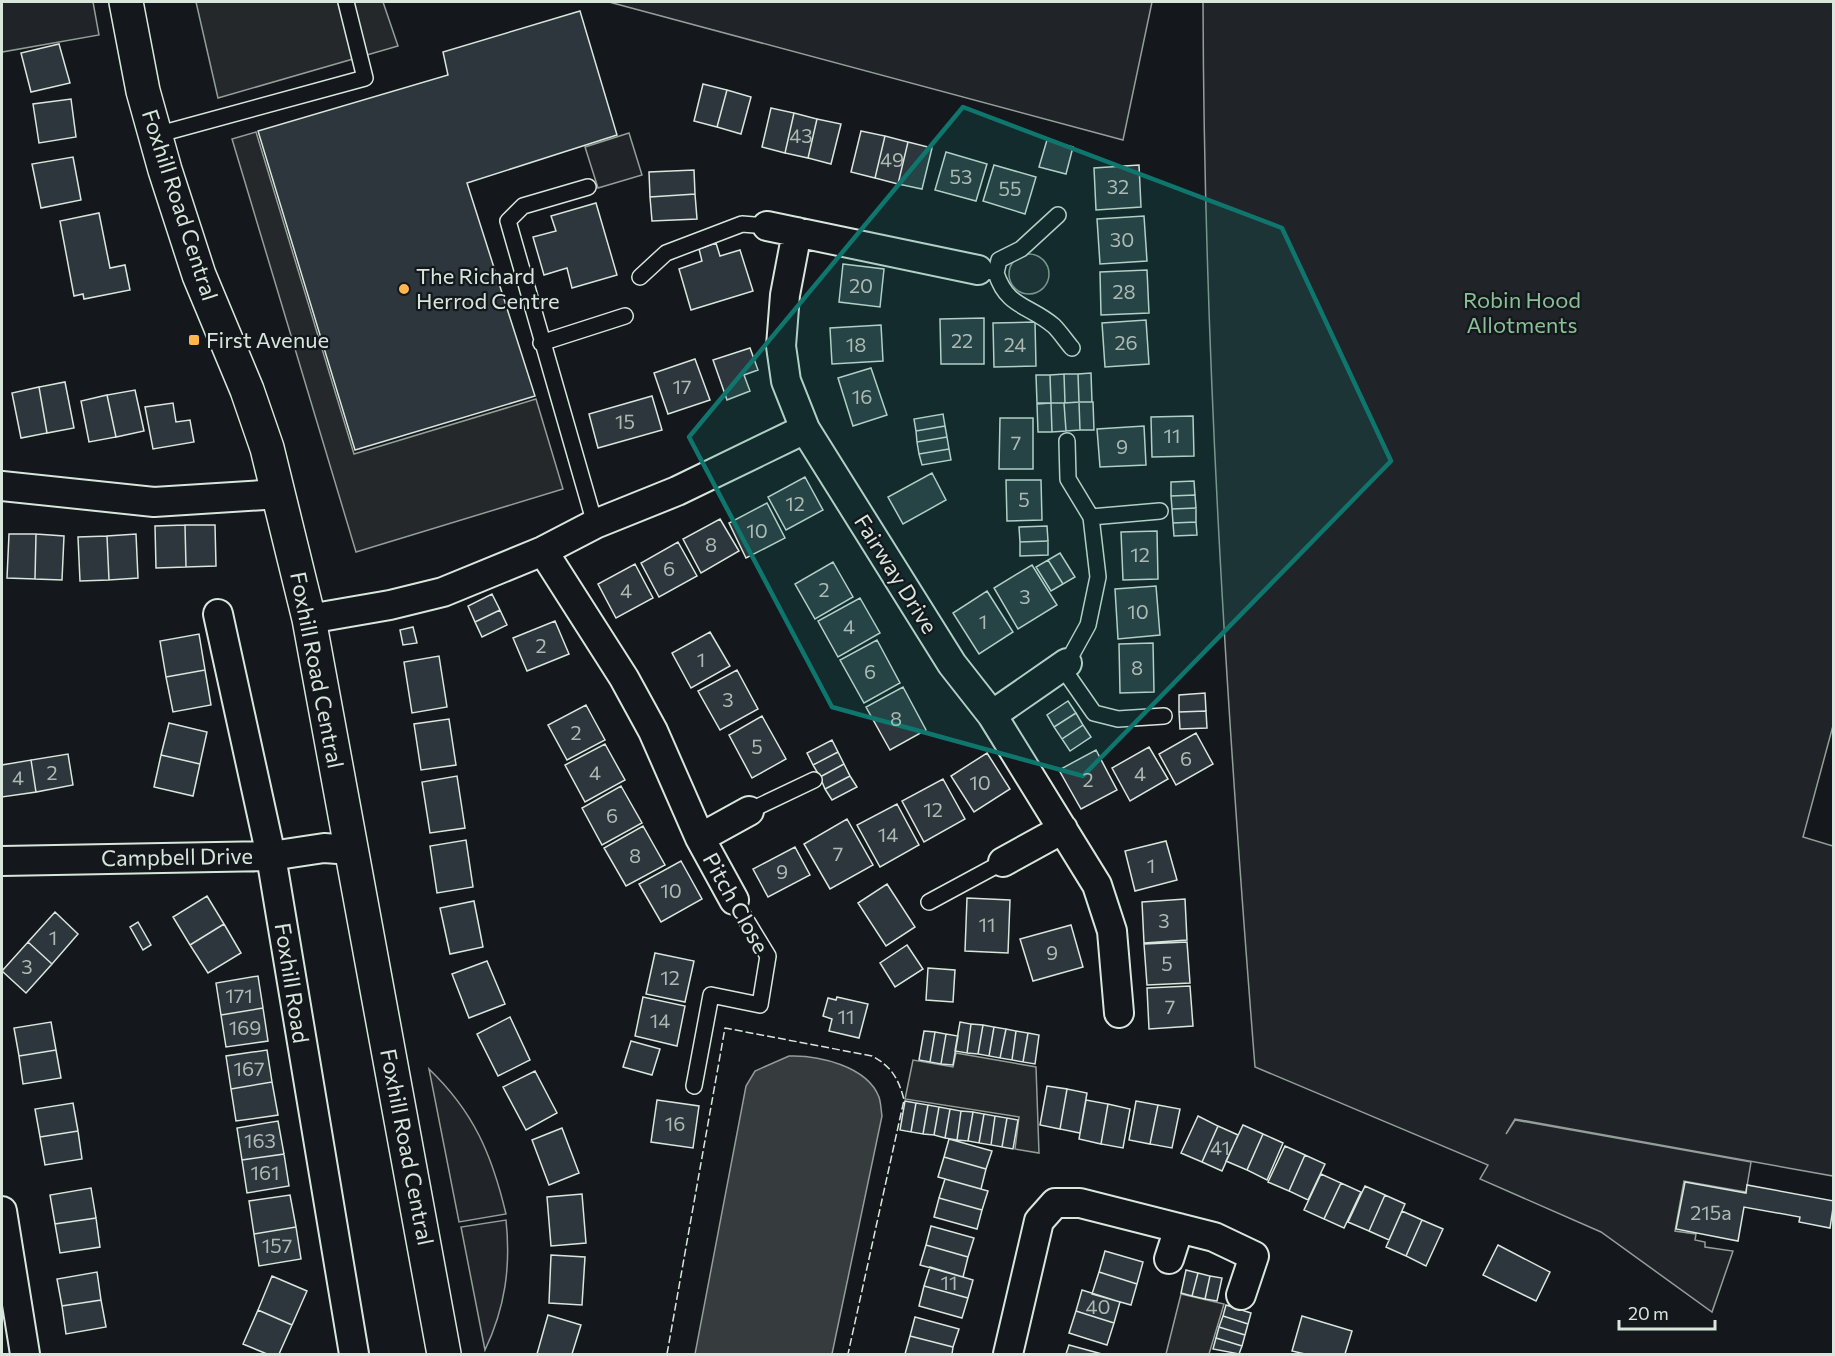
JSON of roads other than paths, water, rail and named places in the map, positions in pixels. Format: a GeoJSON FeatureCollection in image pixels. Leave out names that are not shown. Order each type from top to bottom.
{"type":"FeatureCollection","features":[{"type":"Feature","properties":{"kind":"street","name":"Foxhill Road Central"},"geometry":{"type":"LineString","coordinates":[[126,2],[143,90],[156,135],[199,275],[247,390],[279,494],[309,619],[444,1354]]}},
{"type":"Feature","properties":{"kind":"street"},"geometry":{"type":"LineString","coordinates":[[767,226],[987,271]]}},
{"type":"Feature","properties":{"kind":"street","name":"Fairway Drive"},"geometry":{"type":"LineString","coordinates":[[796,232],[785,295],[781,346],[786,381],[805,429],[952,664],[992,715],[1097,885],[1112,932],[1119,1013]]}},
{"type":"Feature","properties":{"kind":"street"},"geometry":{"type":"LineString","coordinates":[[309,619],[390,605],[443,592],[543,550],[595,524],[678,491],[805,429]]}},
{"type":"Feature","properties":{"kind":"street"},"geometry":{"type":"LineString","coordinates":[[2,486],[154,502],[279,494]]}},
{"type":"Feature","properties":{"kind":"street","name":"Pitch Close"},"geometry":{"type":"LineString","coordinates":[[543,550],[624,678],[653,731],[700,838],[734,900]]}},
{"type":"Feature","properties":{"kind":"street","name":"Foxhill Road"},"geometry":{"type":"LineString","coordinates":[[218,614],[271,856],[354,1354]]}},
{"type":"Feature","properties":{"kind":"street"},"geometry":{"type":"LineString","coordinates":[[992,715],[1064,665]]}},
{"type":"Feature","properties":{"kind":"street","name":"Pitch Close"},"geometry":{"type":"LineString","coordinates":[[700,838],[749,811]]}},
{"type":"Feature","properties":{"kind":"street"},"geometry":{"type":"LineString","coordinates":[[1003,862],[1063,829]]}},
{"type":"Feature","properties":{"kind":"street","name":"Campbell Drive"},"geometry":{"type":"LineString","coordinates":[[2,861],[271,856],[324,848],[352,850]]}},
{"type":"Feature","properties":{"kind":"street"},"geometry":{"type":"LineString","coordinates":[[1008,1354],[1039,1221],[1055,1203],[1080,1203],[1214,1237],[1254,1256],[1241,1295]]}},
{"type":"Feature","properties":{"kind":"street"},"geometry":{"type":"LineString","coordinates":[[2,1211],[25,1354]]}},
{"type":"Feature","properties":{"kind":"street"},"geometry":{"type":"LineString","coordinates":[[1169,1259],[1179,1228]]}},
{"type":"Feature","properties":{"kind":"lane"},"geometry":{"type":"LineString","coordinates":[[156,135],[365,78],[346,2]]}},
{"type":"Feature","properties":{"kind":"lane"},"geometry":{"type":"LineString","coordinates":[[588,187],[523,206],[508,221],[541,343],[595,524]]}},
{"type":"Feature","properties":{"kind":"lane"},"geometry":{"type":"LineString","coordinates":[[1058,215],[1021,249],[999,260],[987,271],[1011,300],[1053,326],[1072,348]]}},
{"type":"Feature","properties":{"kind":"lane"},"geometry":{"type":"LineString","coordinates":[[640,277],[666,254],[742,224],[767,226]]}},
{"type":"Feature","properties":{"kind":"lane"},"geometry":{"type":"LineString","coordinates":[[541,343],[625,316]]}},
{"type":"Feature","properties":{"kind":"lane"},"geometry":{"type":"LineString","coordinates":[[1067,441],[1068,479],[1091,517],[1098,577],[1088,625],[1064,665],[1094,713],[1118,719],[1164,716]]}},
{"type":"Feature","properties":{"kind":"lane"},"geometry":{"type":"LineString","coordinates":[[1091,517],[1160,511]]}},
{"type":"Feature","properties":{"kind":"lane","name":"Pitch Close"},"geometry":{"type":"LineString","coordinates":[[749,811],[814,780]]}},
{"type":"Feature","properties":{"kind":"lane"},"geometry":{"type":"LineString","coordinates":[[929,902],[1003,862]]}},
{"type":"Feature","properties":{"kind":"lane","name":"Pitch Close"},"geometry":{"type":"LineString","coordinates":[[694,1086],[711,995],[760,1005],[768,956],[734,900]]}},
{"type":"Feature","properties":{"kind":"place","name":"The Richard Herrod Centre"},"geometry":{"type":"Point","coordinates":[404,289]}},
{"type":"Feature","properties":{"kind":"place","name":"First Avenue"},"geometry":{"type":"Point","coordinates":[194,340]}},
{"type":"Feature","properties":{"kind":"park label","name":"Robin Hood Allotments"},"geometry":{"type":"Point","coordinates":[1522,312]}}]}
